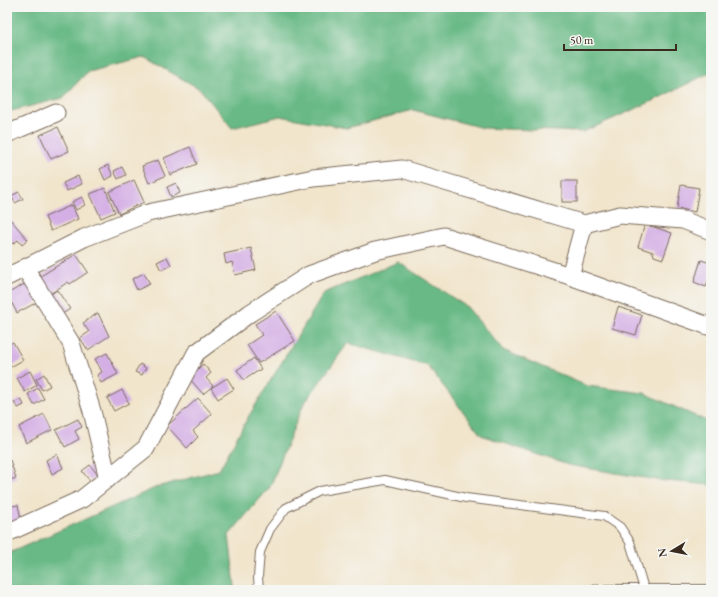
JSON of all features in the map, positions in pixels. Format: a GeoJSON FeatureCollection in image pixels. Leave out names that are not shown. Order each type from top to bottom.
{"type":"FeatureCollection","features":[{"type":"Feature","properties":{"kind":"street"},"geometry":{"type":"LineString","coordinates":[[7,134],[56,113]]}},
{"type":"Feature","properties":{"kind":"street"},"geometry":{"type":"LineString","coordinates":[[7,276],[84,238],[148,214],[313,178],[402,169],[584,224],[620,215],[683,220],[711,231]]}},
{"type":"Feature","properties":{"kind":"street"},"geometry":{"type":"LineString","coordinates":[[570,276],[584,224]]}},
{"type":"Feature","properties":{"kind":"street"},"geometry":{"type":"LineString","coordinates":[[7,533],[82,499],[146,448],[196,353],[250,313],[309,275],[375,252],[444,236],[570,276],[711,327]]}},
{"type":"Feature","properties":{"kind":"street"},"geometry":{"type":"LineString","coordinates":[[25,268],[71,343],[92,411],[108,479]]}},
{"type":"Feature","properties":{"kind":"lane"},"geometry":{"type":"LineString","coordinates":[[260,590],[258,577],[260,552],[270,529],[286,508],[320,491],[385,480],[466,498],[604,516],[620,528],[630,542],[644,589]]}},
{"type":"Feature","properties":{"kind":"lane"},"geometry":{"type":"LineString","coordinates":[[588,590],[711,589]]}},
{"type":"Feature","properties":{"kind":"green space"},"geometry":{"type":"Polygon","coordinates":[[[7,7],[711,7],[711,72],[655,100],[583,132],[483,128],[413,110],[347,128],[280,116],[232,128],[200,89],[144,57],[88,71],[63,98],[11,111],[7,114],[7,7]]]}},
{"type":"Feature","properties":{"kind":"green space"},"geometry":{"type":"Polygon","coordinates":[[[398,262],[467,307],[503,350],[587,386],[644,393],[711,423],[711,485],[657,480],[568,465],[481,435],[428,366],[348,343],[303,405],[270,487],[229,535],[235,586],[231,590],[7,590],[7,554],[157,487],[219,470],[247,419],[324,293],[398,262]]]}},
{"type":"Feature","properties":{"kind":"building"},"geometry":{"type":"Polygon","coordinates":[[[58,127],[69,151],[51,159],[40,135],[58,127]]]}},
{"type":"Feature","properties":{"kind":"building"},"geometry":{"type":"Polygon","coordinates":[[[190,147],[197,164],[170,175],[164,158],[190,147]]]}},
{"type":"Feature","properties":{"kind":"building"},"geometry":{"type":"Polygon","coordinates":[[[158,160],[165,176],[149,183],[142,166],[158,160]]]}},
{"type":"Feature","properties":{"kind":"building"},"geometry":{"type":"Polygon","coordinates":[[[108,165],[113,176],[105,180],[100,169],[108,165]]]}},
{"type":"Feature","properties":{"kind":"building"},"geometry":{"type":"Polygon","coordinates":[[[122,167],[126,175],[118,179],[114,171],[122,167]]]}},
{"type":"Feature","properties":{"kind":"building"},"geometry":{"type":"Polygon","coordinates":[[[78,176],[82,184],[67,191],[63,183],[78,176]]]}},
{"type":"Feature","properties":{"kind":"building"},"geometry":{"type":"Polygon","coordinates":[[[134,180],[144,202],[119,214],[109,192],[134,180]]]}},
{"type":"Feature","properties":{"kind":"building"},"geometry":{"type":"Polygon","coordinates":[[[562,181],[577,181],[577,202],[562,202],[562,181]]]}},
{"type":"Feature","properties":{"kind":"building"},"geometry":{"type":"Polygon","coordinates":[[[176,183],[180,193],[171,197],[167,187],[176,183]]]}},
{"type":"Feature","properties":{"kind":"building"},"geometry":{"type":"Polygon","coordinates":[[[681,185],[699,188],[695,212],[677,208],[681,185]]]}},
{"type":"Feature","properties":{"kind":"building"},"geometry":{"type":"Polygon","coordinates":[[[105,188],[115,212],[101,218],[90,194],[105,188]]]}},
{"type":"Feature","properties":{"kind":"building"},"geometry":{"type":"Polygon","coordinates":[[[19,192],[23,199],[15,203],[11,196],[19,192]]]}},
{"type":"Feature","properties":{"kind":"building"},"geometry":{"type":"Polygon","coordinates":[[[82,197],[85,205],[76,210],[72,202],[82,197]]]}},
{"type":"Feature","properties":{"kind":"building"},"geometry":{"type":"Polygon","coordinates":[[[72,205],[78,219],[51,231],[45,217],[72,205]]]}},
{"type":"Feature","properties":{"kind":"building"},"geometry":{"type":"Polygon","coordinates":[[[11,220],[28,240],[22,245],[18,240],[13,244],[7,236],[7,223],[11,220]]]}},
{"type":"Feature","properties":{"kind":"building"},"geometry":{"type":"Polygon","coordinates":[[[645,224],[672,233],[663,259],[654,256],[653,252],[638,247],[645,224]]]}},
{"type":"Feature","properties":{"kind":"building"},"geometry":{"type":"Polygon","coordinates":[[[251,248],[256,270],[235,275],[232,262],[226,264],[224,254],[251,248]]]}},
{"type":"Feature","properties":{"kind":"building"},"geometry":{"type":"Polygon","coordinates":[[[76,254],[88,272],[70,284],[68,282],[47,296],[36,279],[76,254]]]}},
{"type":"Feature","properties":{"kind":"building"},"geometry":{"type":"Polygon","coordinates":[[[167,257],[171,265],[161,270],[157,262],[167,257]]]}},
{"type":"Feature","properties":{"kind":"building"},"geometry":{"type":"Polygon","coordinates":[[[701,260],[711,263],[711,278],[709,277],[706,287],[694,282],[701,260]]]}},
{"type":"Feature","properties":{"kind":"building"},"geometry":{"type":"Polygon","coordinates":[[[144,273],[150,284],[137,290],[132,279],[144,273]]]}},
{"type":"Feature","properties":{"kind":"building"},"geometry":{"type":"Polygon","coordinates":[[[28,282],[39,301],[17,313],[7,294],[28,282]]]}},
{"type":"Feature","properties":{"kind":"building"},"geometry":{"type":"Polygon","coordinates":[[[57,290],[70,309],[61,315],[48,296],[57,290]]]}},
{"type":"Feature","properties":{"kind":"building"},"geometry":{"type":"Polygon","coordinates":[[[618,307],[642,315],[636,335],[612,328],[618,307]]]}},
{"type":"Feature","properties":{"kind":"building"},"geometry":{"type":"Polygon","coordinates":[[[276,311],[295,341],[259,363],[247,345],[262,335],[255,324],[276,311]]]}},
{"type":"Feature","properties":{"kind":"building"},"geometry":{"type":"Polygon","coordinates":[[[98,313],[109,336],[88,350],[80,338],[89,332],[83,323],[98,313]]]}},
{"type":"Feature","properties":{"kind":"building"},"geometry":{"type":"Polygon","coordinates":[[[13,342],[23,360],[7,369],[7,346],[13,342]]]}},
{"type":"Feature","properties":{"kind":"building"},"geometry":{"type":"Polygon","coordinates":[[[107,353],[118,374],[101,383],[97,375],[102,372],[95,359],[107,353]]]}},
{"type":"Feature","properties":{"kind":"building"},"geometry":{"type":"Polygon","coordinates":[[[254,358],[261,369],[244,380],[237,370],[254,358]]]}},
{"type":"Feature","properties":{"kind":"building"},"geometry":{"type":"Polygon","coordinates":[[[140,364],[146,368],[142,375],[135,372],[140,364]]]}},
{"type":"Feature","properties":{"kind":"building"},"geometry":{"type":"Polygon","coordinates":[[[203,364],[211,373],[206,378],[213,386],[203,394],[189,378],[203,364]]]}},
{"type":"Feature","properties":{"kind":"building"},"geometry":{"type":"Polygon","coordinates":[[[30,371],[37,385],[25,392],[17,378],[30,371]]]}},
{"type":"Feature","properties":{"kind":"building"},"geometry":{"type":"Polygon","coordinates":[[[44,374],[50,386],[42,390],[36,379],[44,374]]]}},
{"type":"Feature","properties":{"kind":"building"},"geometry":{"type":"Polygon","coordinates":[[[227,378],[234,389],[218,399],[211,388],[227,378]]]}},
{"type":"Feature","properties":{"kind":"building"},"geometry":{"type":"Polygon","coordinates":[[[38,388],[44,399],[34,405],[28,394],[38,388]]]}},
{"type":"Feature","properties":{"kind":"building"},"geometry":{"type":"Polygon","coordinates":[[[122,390],[129,403],[114,411],[107,398],[122,390]]]}},
{"type":"Feature","properties":{"kind":"building"},"geometry":{"type":"Polygon","coordinates":[[[198,398],[212,414],[193,431],[198,437],[187,448],[167,426],[198,398]]]}},
{"type":"Feature","properties":{"kind":"building"},"geometry":{"type":"Polygon","coordinates":[[[21,399],[24,405],[18,408],[14,403],[21,399]]]}},
{"type":"Feature","properties":{"kind":"building"},"geometry":{"type":"Polygon","coordinates":[[[44,414],[52,430],[26,443],[19,427],[44,414]]]}},
{"type":"Feature","properties":{"kind":"building"},"geometry":{"type":"Polygon","coordinates":[[[78,419],[82,427],[75,431],[79,439],[65,447],[56,430],[78,419]]]}},
{"type":"Feature","properties":{"kind":"building"},"geometry":{"type":"Polygon","coordinates":[[[57,454],[63,468],[52,474],[46,460],[57,454]]]}},
{"type":"Feature","properties":{"kind":"building"},"geometry":{"type":"Polygon","coordinates":[[[10,460],[16,478],[7,481],[7,462],[10,460]]]}},
{"type":"Feature","properties":{"kind":"building"},"geometry":{"type":"Polygon","coordinates":[[[90,465],[98,475],[90,481],[82,471],[90,465]]]}},
{"type":"Feature","properties":{"kind":"building"},"geometry":{"type":"Polygon","coordinates":[[[18,505],[22,523],[7,527],[7,507],[18,505]]]}}]}
